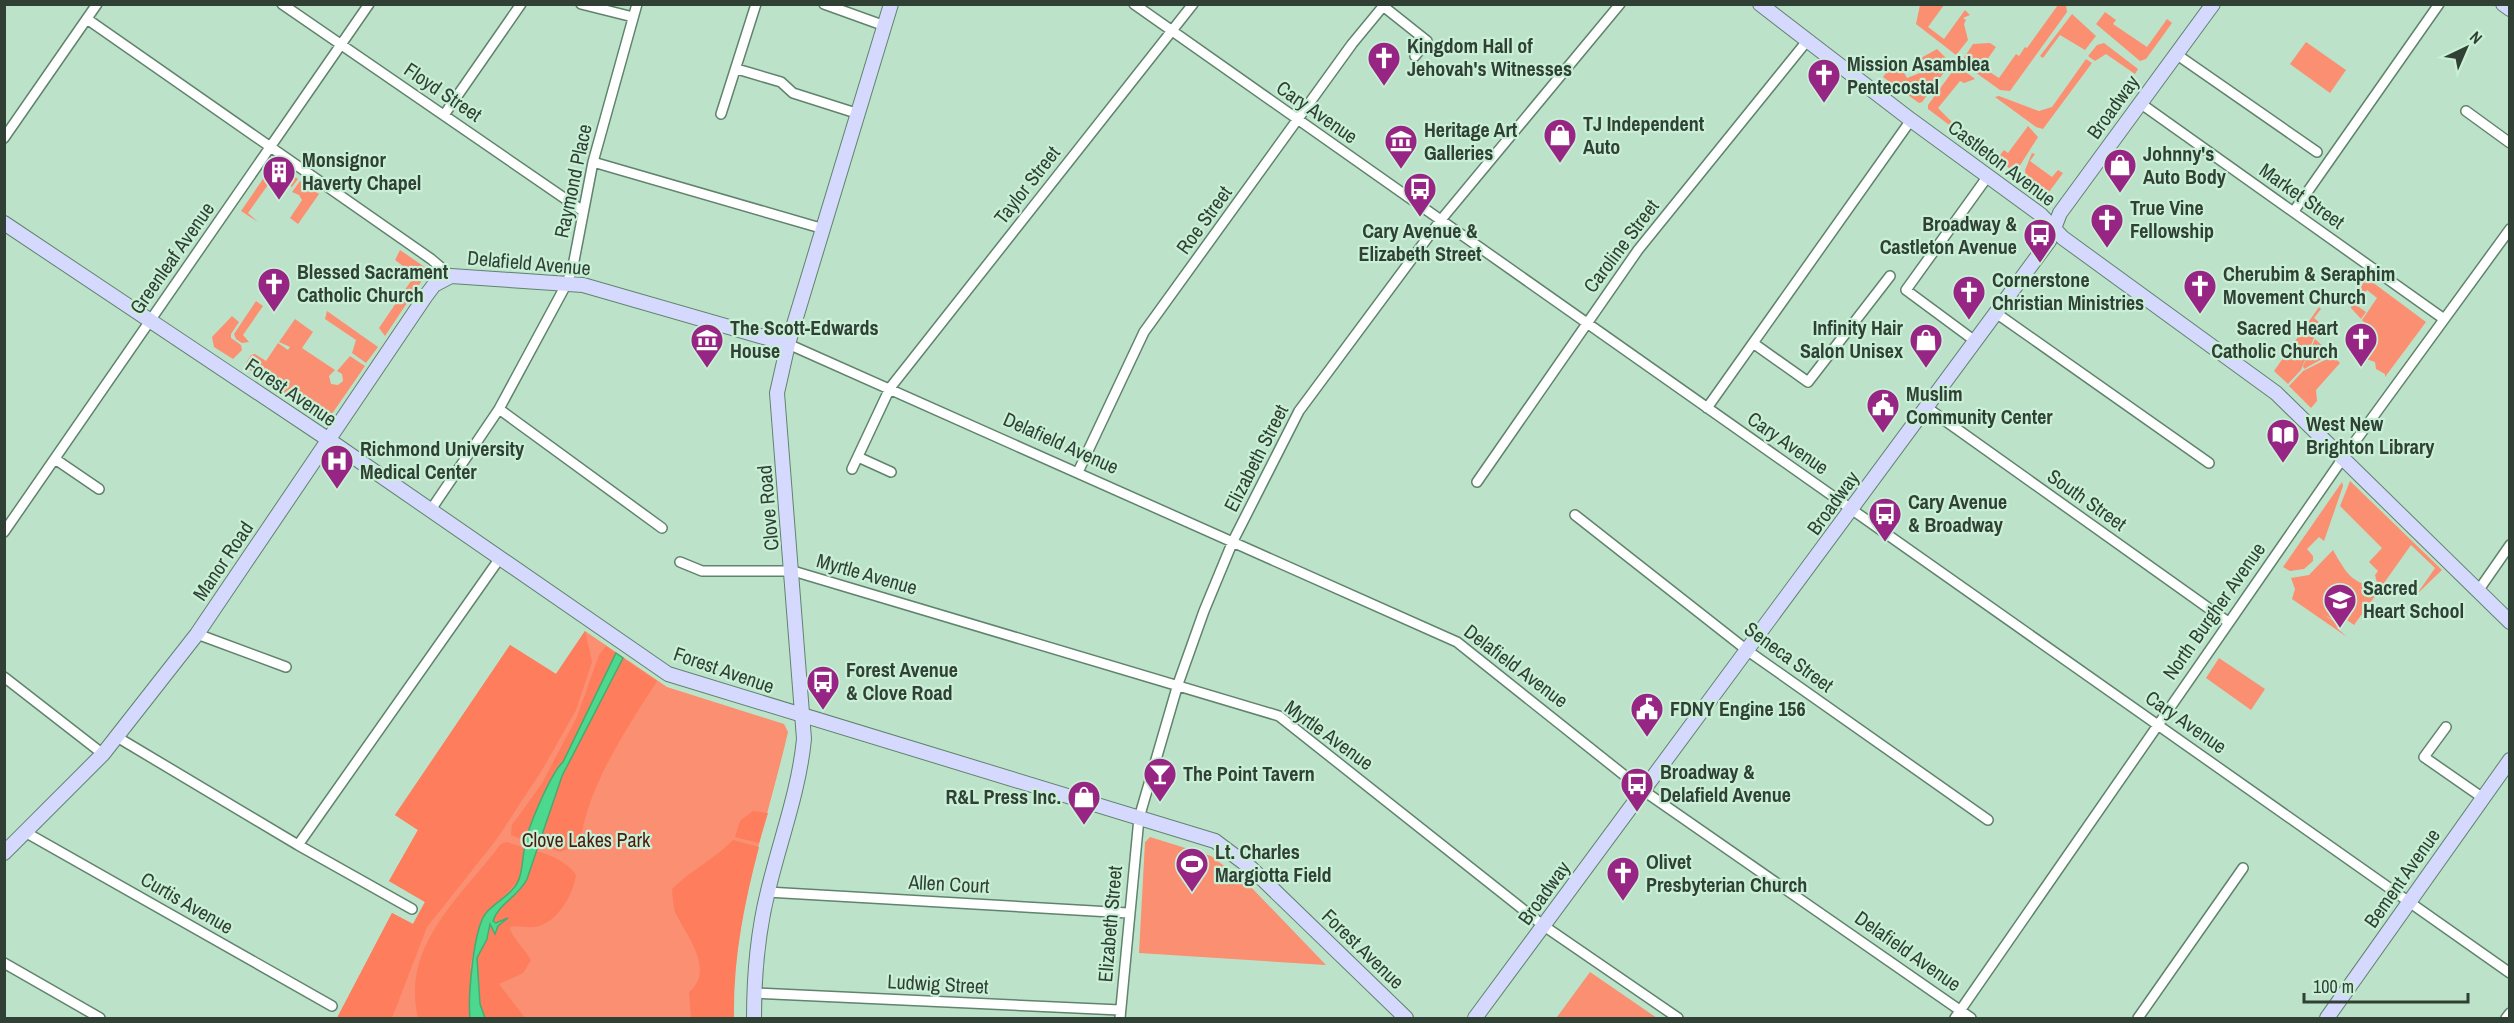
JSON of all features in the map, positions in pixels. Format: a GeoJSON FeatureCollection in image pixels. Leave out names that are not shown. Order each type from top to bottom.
{"type":"FeatureCollection","features":[{"type":"Feature","properties":{"kind":"street"},"geometry":{"type":"LineString","coordinates":[[4,138],[97,4]]}},
{"type":"Feature","properties":{"kind":"street","name":"Floyd Street"},"geometry":{"type":"LineString","coordinates":[[282,4],[583,211]]}},
{"type":"Feature","properties":{"kind":"street","name":"Greenleaf Avenue"},"geometry":{"type":"LineString","coordinates":[[4,532],[369,4]]}},
{"type":"Feature","properties":{"kind":"street"},"geometry":{"type":"LineString","coordinates":[[444,115],[521,4]]}},
{"type":"Feature","properties":{"kind":"street"},"geometry":{"type":"LineString","coordinates":[[581,4],[633,17]]}},
{"type":"Feature","properties":{"kind":"street","name":"Raymond Place"},"geometry":{"type":"LineString","coordinates":[[430,511],[500,409],[567,283],[573,266],[592,162],[637,4]]}},
{"type":"Feature","properties":{"kind":"street"},"geometry":{"type":"LineString","coordinates":[[722,114],[756,4]]}},
{"type":"Feature","properties":{"kind":"street"},"geometry":{"type":"LineString","coordinates":[[824,4],[885,26]]}},
{"type":"Feature","properties":{"kind":"street","name":"Clove Road"},"geometry":{"type":"LineString","coordinates":[[754,1018],[754,993],[767,892],[802,765],[804,717],[777,393],[788,344],[891,4]]}},
{"type":"Feature","properties":{"kind":"street","name":"Cary Avenue"},"geometry":{"type":"LineString","coordinates":[[1134,4],[2510,973]]}},
{"type":"Feature","properties":{"kind":"street","name":"Taylor Street"},"geometry":{"type":"LineString","coordinates":[[852,469],[890,388],[1193,4]]}},
{"type":"Feature","properties":{"kind":"street","name":"Elizabeth Street"},"geometry":{"type":"LineString","coordinates":[[1120,1014],[1139,818],[1178,684],[1204,610],[1233,541],[1299,411],[1440,221],[1620,4]]}},
{"type":"Feature","properties":{"kind":"street","name":"Castleton Avenue"},"geometry":{"type":"LineString","coordinates":[[1760,4],[1911,120],[2042,215],[2063,238],[2276,393],[2510,621]]}},
{"type":"Feature","properties":{"kind":"street","name":"Broadway"},"geometry":{"type":"LineString","coordinates":[[1475,1018],[2049,241],[2060,213],[2213,4]]}},
{"type":"Feature","properties":{"kind":"street"},"geometry":{"type":"LineString","coordinates":[[2294,211],[2439,4]]}},
{"type":"Feature","properties":{"kind":"street"},"geometry":{"type":"LineString","coordinates":[[2503,4],[2510,9]]}},
{"type":"Feature","properties":{"kind":"street"},"geometry":{"type":"LineString","coordinates":[[1384,5],[1427,40],[1415,56]]}},
{"type":"Feature","properties":{"kind":"street","name":"Roe Street"},"geometry":{"type":"LineString","coordinates":[[1078,472],[1144,332],[1352,44],[1384,5]]}},
{"type":"Feature","properties":{"kind":"street","name":"Delafield Avenue"},"geometry":{"type":"LineString","coordinates":[[87,18],[271,146],[451,276],[583,285],[788,344],[1457,642],[1644,791],[1957,1015],[1971,1018]]}},
{"type":"Feature","properties":{"kind":"street","name":"Caroline Street"},"geometry":{"type":"LineString","coordinates":[[1477,482],[1638,250],[1807,41]]}},
{"type":"Feature","properties":{"kind":"street"},"geometry":{"type":"LineString","coordinates":[[2176,54],[2317,152]]}},
{"type":"Feature","properties":{"kind":"street"},"geometry":{"type":"LineString","coordinates":[[737,69],[781,82],[793,93],[859,114]]}},
{"type":"Feature","properties":{"kind":"street","name":"Market Street"},"geometry":{"type":"LineString","coordinates":[[2140,103],[2444,319]]}},
{"type":"Feature","properties":{"kind":"street"},"geometry":{"type":"LineString","coordinates":[[2466,111],[2510,143]]}},
{"type":"Feature","properties":{"kind":"street"},"geometry":{"type":"LineString","coordinates":[[1707,408],[1911,120]]}},
{"type":"Feature","properties":{"kind":"street"},"geometry":{"type":"LineString","coordinates":[[592,162],[824,229]]}},
{"type":"Feature","properties":{"kind":"street"},"geometry":{"type":"LineString","coordinates":[[1975,341],[1906,290],[1988,176]]}},
{"type":"Feature","properties":{"kind":"street","name":"Forest Avenue"},"geometry":{"type":"LineString","coordinates":[[4,223],[329,440],[668,674],[1215,841],[1233,853],[1406,1018]]}},
{"type":"Feature","properties":{"kind":"street","name":"North Burgher Avenue"},"geometry":{"type":"LineString","coordinates":[[1957,1015],[2343,458],[2510,229]]}},
{"type":"Feature","properties":{"kind":"street","name":"Manor Road"},"geometry":{"type":"LineString","coordinates":[[4,853],[103,754],[197,634],[425,297],[440,280],[451,276]]}},
{"type":"Feature","properties":{"kind":"street"},"geometry":{"type":"LineString","coordinates":[[1753,343],[1808,382],[1890,276]]}},
{"type":"Feature","properties":{"kind":"street"},"geometry":{"type":"LineString","coordinates":[[1996,313],[2209,463]]}},
{"type":"Feature","properties":{"kind":"street","name":"South Street"},"geometry":{"type":"LineString","coordinates":[[1926,407],[2228,622]]}},
{"type":"Feature","properties":{"kind":"street"},"geometry":{"type":"LineString","coordinates":[[500,409],[662,528]]}},
{"type":"Feature","properties":{"kind":"street"},"geometry":{"type":"LineString","coordinates":[[858,457],[891,472]]}},
{"type":"Feature","properties":{"kind":"street"},"geometry":{"type":"LineString","coordinates":[[56,459],[99,489]]}},
{"type":"Feature","properties":{"kind":"street","name":"Seneca Street"},"geometry":{"type":"LineString","coordinates":[[1575,515],[1748,651],[1988,820]]}},
{"type":"Feature","properties":{"kind":"street"},"geometry":{"type":"LineString","coordinates":[[2478,591],[2510,545]]}},
{"type":"Feature","properties":{"kind":"street"},"geometry":{"type":"LineString","coordinates":[[298,845],[500,558]]}},
{"type":"Feature","properties":{"kind":"street","name":"Myrtle Avenue"},"geometry":{"type":"LineString","coordinates":[[680,562],[702,571],[793,571],[1279,716],[1544,926],[1678,1018]]}},
{"type":"Feature","properties":{"kind":"street"},"geometry":{"type":"LineString","coordinates":[[197,634],[286,668]]}},
{"type":"Feature","properties":{"kind":"street"},"geometry":{"type":"LineString","coordinates":[[4,677],[103,754]]}},
{"type":"Feature","properties":{"kind":"street"},"geometry":{"type":"LineString","coordinates":[[2446,727],[2424,757],[2482,798]]}},
{"type":"Feature","properties":{"kind":"street"},"geometry":{"type":"LineString","coordinates":[[117,737],[298,845],[412,909]]}},
{"type":"Feature","properties":{"kind":"street","name":"Bement Avenue"},"geometry":{"type":"LineString","coordinates":[[2326,1018],[2510,760]]}},
{"type":"Feature","properties":{"kind":"street","name":"Curtis Avenue"},"geometry":{"type":"LineString","coordinates":[[25,831],[332,1006]]}},
{"type":"Feature","properties":{"kind":"street"},"geometry":{"type":"LineString","coordinates":[[2138,1018],[2243,868]]}},
{"type":"Feature","properties":{"kind":"street","name":"Allen Court"},"geometry":{"type":"LineString","coordinates":[[767,892],[1128,913]]}},
{"type":"Feature","properties":{"kind":"street"},"geometry":{"type":"LineString","coordinates":[[4,963],[100,1018]]}},
{"type":"Feature","properties":{"kind":"street","name":"Ludwig Street"},"geometry":{"type":"LineString","coordinates":[[754,993],[1120,1014]]}},
{"type":"Feature","properties":{"kind":"street"},"geometry":{"type":"LineString","coordinates":[[2506,1018],[2510,1013]]}},
{"type":"Feature","properties":{"kind":"green space"},"geometry":{"type":"Polygon","coordinates":[[[1920,5],[1944,5],[1928,27],[1944,39],[1965,10],[1970,15],[1963,18],[1966,20],[1964,24],[1968,40],[1956,55],[1916,24],[1920,5]]]}},
{"type":"Feature","properties":{"kind":"green space"},"geometry":{"type":"Polygon","coordinates":[[[2058,5],[2066,5],[2067,12],[2010,91],[2000,90],[1961,62],[1973,44],[1990,43],[1996,47],[1982,67],[1999,78],[2016,54],[2019,56],[2025,47],[2027,48],[2058,5]]]}},
{"type":"Feature","properties":{"kind":"green space"},"geometry":{"type":"Polygon","coordinates":[[[2105,12],[2116,20],[2113,24],[2147,47],[2167,19],[2172,23],[2146,59],[2140,61],[2096,24],[2105,12]]]}},
{"type":"Feature","properties":{"kind":"green space"},"geometry":{"type":"Polygon","coordinates":[[[2072,14],[2096,36],[2085,50],[2060,35],[2043,58],[2040,56],[2072,14]]]}},
{"type":"Feature","properties":{"kind":"green space"},"geometry":{"type":"Polygon","coordinates":[[[2306,42],[2346,70],[2330,93],[2290,64],[2306,42]]]}},
{"type":"Feature","properties":{"kind":"green space"},"geometry":{"type":"Polygon","coordinates":[[[2104,43],[2138,69],[2135,74],[2106,54],[2095,61],[2088,56],[2097,45],[2104,43]]]}},
{"type":"Feature","properties":{"kind":"green space"},"geometry":{"type":"Polygon","coordinates":[[[1937,49],[1951,63],[1922,102],[1919,103],[1883,77],[1890,67],[1894,70],[1899,64],[1907,78],[1925,71],[1921,58],[1937,49]]]}},
{"type":"Feature","properties":{"kind":"green space"},"geometry":{"type":"Polygon","coordinates":[[[2086,59],[2092,63],[2043,129],[2036,127],[1995,97],[1999,96],[2039,111],[2052,107],[2086,59]]]}},
{"type":"Feature","properties":{"kind":"green space"},"geometry":{"type":"Polygon","coordinates":[[[1955,68],[1961,68],[1975,79],[1964,83],[1960,81],[1938,108],[1953,123],[1952,127],[1928,109],[1928,105],[1955,68]]]}},
{"type":"Feature","properties":{"kind":"green space"},"geometry":{"type":"Polygon","coordinates":[[[2028,126],[2038,137],[2019,167],[2013,171],[1997,159],[2004,150],[2008,153],[2028,126]]]}},
{"type":"Feature","properties":{"kind":"green space"},"geometry":{"type":"Polygon","coordinates":[[[2032,153],[2035,154],[2030,161],[2052,177],[2058,170],[2063,173],[2046,196],[2026,180],[2025,170],[2032,153]]]}},
{"type":"Feature","properties":{"kind":"green space"},"geometry":{"type":"Polygon","coordinates":[[[274,163],[298,179],[292,187],[275,175],[248,213],[258,222],[241,211],[274,163]]]}},
{"type":"Feature","properties":{"kind":"green space"},"geometry":{"type":"Polygon","coordinates":[[[300,181],[319,194],[298,224],[290,218],[302,200],[299,195],[292,192],[300,181]]]}},
{"type":"Feature","properties":{"kind":"green space"},"geometry":{"type":"Polygon","coordinates":[[[400,250],[429,270],[385,336],[379,328],[415,275],[395,260],[400,250]]]}},
{"type":"Feature","properties":{"kind":"green space"},"geometry":{"type":"Polygon","coordinates":[[[2360,273],[2426,322],[2385,377],[2385,374],[2376,369],[2375,362],[2366,359],[2367,357],[2359,348],[2373,333],[2362,320],[2377,298],[2367,290],[2356,305],[2366,312],[2361,319],[2351,308],[2352,301],[2364,282],[2358,277],[2360,273]]]}},
{"type":"Feature","properties":{"kind":"green space"},"geometry":{"type":"Polygon","coordinates":[[[256,301],[263,306],[243,335],[249,342],[242,343],[236,339],[234,334],[256,301]]]}},
{"type":"Feature","properties":{"kind":"green space"},"geometry":{"type":"Polygon","coordinates":[[[2319,307],[2321,309],[2314,318],[2326,328],[2317,330],[2301,370],[2288,384],[2274,371],[2319,307]]]}},
{"type":"Feature","properties":{"kind":"green space"},"geometry":{"type":"Polygon","coordinates":[[[327,311],[378,347],[366,363],[352,353],[356,340],[325,319],[327,311]]]}},
{"type":"Feature","properties":{"kind":"green space"},"geometry":{"type":"Polygon","coordinates":[[[232,316],[239,322],[231,338],[241,345],[242,350],[233,359],[214,347],[212,337],[232,316]]]}},
{"type":"Feature","properties":{"kind":"green space"},"geometry":{"type":"Polygon","coordinates":[[[295,319],[313,332],[302,348],[335,370],[329,376],[331,384],[338,385],[343,381],[342,374],[337,371],[350,356],[365,366],[327,421],[247,368],[246,363],[251,355],[255,354],[266,361],[278,343],[288,350],[290,347],[279,342],[295,319]]]}},
{"type":"Feature","properties":{"kind":"green space"},"geometry":{"type":"Polygon","coordinates":[[[2315,339],[2331,354],[2304,369],[2303,366],[2315,339]]]}},
{"type":"Feature","properties":{"kind":"green space"},"geometry":{"type":"Polygon","coordinates":[[[2333,356],[2340,363],[2316,390],[2317,401],[2311,408],[2289,386],[2303,371],[2333,356]]]}},
{"type":"Feature","properties":{"kind":"green space"},"geometry":{"type":"Polygon","coordinates":[[[2350,481],[2442,570],[2417,594],[2435,568],[2411,545],[2379,590],[2375,575],[2378,571],[2369,562],[2382,548],[2340,506],[2350,481]]]}},
{"type":"Feature","properties":{"kind":"green space"},"geometry":{"type":"Polygon","coordinates":[[[2342,482],[2343,486],[2324,541],[2319,537],[2307,549],[2313,556],[2313,561],[2304,569],[2290,571],[2283,567],[2342,482]]]}},
{"type":"Feature","properties":{"kind":"green space"},"geometry":{"type":"Polygon","coordinates":[[[2333,550],[2354,579],[2374,586],[2378,592],[2354,625],[2344,618],[2340,623],[2324,615],[2339,624],[2337,628],[2347,637],[2292,599],[2295,589],[2291,578],[2309,575],[2333,550]]]}},
{"type":"Feature","properties":{"kind":"green space","name":"Clove Lakes Park"},"geometry":{"type":"Polygon","coordinates":[[[585,631],[667,687],[784,724],[788,732],[744,909],[738,945],[734,1018],[337,1018],[392,913],[413,924],[425,902],[389,881],[418,830],[395,815],[510,645],[556,674],[585,631]]]}},
{"type":"Feature","properties":{"kind":"green space"},"geometry":{"type":"Polygon","coordinates":[[[2219,658],[2265,689],[2251,710],[2206,678],[2219,658]]]}},
{"type":"Feature","properties":{"kind":"green space"},"geometry":{"type":"Polygon","coordinates":[[[1150,837],[1211,856],[1248,884],[1326,965],[1139,953],[1145,842],[1150,837]]]}},
{"type":"Feature","properties":{"kind":"green space"},"geometry":{"type":"Polygon","coordinates":[[[1590,972],[1657,1018],[1557,1017],[1590,972]]]}},
{"type":"Feature","properties":{"kind":"shaded area"},"geometry":{"type":"Polygon","coordinates":[[[585,631],[592,662],[576,710],[542,770],[496,840],[427,927],[392,1018],[337,1018],[392,913],[413,924],[425,902],[389,881],[418,830],[395,815],[510,645],[556,674],[585,631]]]}},
{"type":"Feature","properties":{"kind":"shaded area"},"geometry":{"type":"Polygon","coordinates":[[[606,646],[616,653],[563,762],[553,774],[526,841],[511,835],[512,825],[541,785],[577,717],[599,655],[606,646]]]}},
{"type":"Feature","properties":{"kind":"shaded area"},"geometry":{"type":"Polygon","coordinates":[[[616,653],[623,658],[562,776],[527,879],[496,915],[493,921],[496,923],[508,918],[498,926],[495,934],[490,924],[487,939],[477,958],[480,1004],[485,1018],[470,1018],[472,964],[481,921],[486,913],[518,882],[528,832],[536,811],[553,776],[563,762],[616,653]]]}},
{"type":"Feature","properties":{"kind":"shaded area"},"geometry":{"type":"Polygon","coordinates":[[[623,658],[657,681],[599,780],[584,822],[580,844],[560,852],[538,844],[562,776],[623,658]]]}},
{"type":"Feature","properties":{"kind":"shaded area"},"geometry":{"type":"Polygon","coordinates":[[[753,811],[768,813],[759,843],[735,837],[740,821],[753,811]]]}},
{"type":"Feature","properties":{"kind":"shaded area"},"geometry":{"type":"Polygon","coordinates":[[[733,840],[759,847],[740,932],[735,974],[734,1018],[691,1018],[689,992],[696,984],[700,974],[700,964],[676,913],[672,889],[733,840]]]}},
{"type":"Feature","properties":{"kind":"shaded area"},"geometry":{"type":"Polygon","coordinates":[[[507,842],[524,848],[520,879],[481,920],[470,966],[473,980],[470,988],[470,1018],[418,1018],[415,992],[418,967],[426,945],[453,903],[501,844],[507,842]]]}},
{"type":"Feature","properties":{"kind":"shaded area"},"geometry":{"type":"Polygon","coordinates":[[[536,851],[563,862],[576,875],[574,883],[557,915],[550,920],[534,927],[510,927],[531,960],[523,973],[499,984],[525,1018],[485,1018],[480,1004],[477,958],[489,935],[490,923],[498,926],[503,921],[493,922],[496,914],[527,879],[536,851]]]}},
{"type":"Feature","properties":{"kind":"place","name":"Kingdom Hall of Jehovah's Witnesses"},"geometry":{"type":"Point","coordinates":[1384,87]}},
{"type":"Feature","properties":{"kind":"place","name":"Mission Asamblea Pentecostal"},"geometry":{"type":"Point","coordinates":[1824,104]}},
{"type":"Feature","properties":{"kind":"place","name":"TJ Independent Auto"},"geometry":{"type":"Point","coordinates":[1560,164]}},
{"type":"Feature","properties":{"kind":"place","name":"Heritage Art Galleries"},"geometry":{"type":"Point","coordinates":[1401,170]}},
{"type":"Feature","properties":{"kind":"place","name":"Johnny's Auto Body"},"geometry":{"type":"Point","coordinates":[2120,194]}},
{"type":"Feature","properties":{"kind":"place","name":"Monsignor Haverty Chapel"},"geometry":{"type":"Point","coordinates":[279,201]}},
{"type":"Feature","properties":{"kind":"place","name":"Cary Avenue & Elizabeth Street"},"geometry":{"type":"Point","coordinates":[1420,218]}},
{"type":"Feature","properties":{"kind":"place","name":"True Vine Fellowship"},"geometry":{"type":"Point","coordinates":[2107,249]}},
{"type":"Feature","properties":{"kind":"place","name":"Broadway & Castleton Avenue"},"geometry":{"type":"Point","coordinates":[2040,264]}},
{"type":"Feature","properties":{"kind":"place","name":"Blessed Sacrament Catholic Church"},"geometry":{"type":"Point","coordinates":[274,313]}},
{"type":"Feature","properties":{"kind":"place","name":"Cherubim & Seraphim Movement Church"},"geometry":{"type":"Point","coordinates":[2200,315]}},
{"type":"Feature","properties":{"kind":"place","name":"Cornerstone Christian Ministries"},"geometry":{"type":"Point","coordinates":[1969,321]}},
{"type":"Feature","properties":{"kind":"place","name":"Sacred Heart Catholic Church"},"geometry":{"type":"Point","coordinates":[2361,368]}},
{"type":"Feature","properties":{"kind":"place","name":"The Scott-Edwards House"},"geometry":{"type":"Point","coordinates":[707,369]}},
{"type":"Feature","properties":{"kind":"place","name":"Infinity Hair Salon Unisex"},"geometry":{"type":"Point","coordinates":[1926,369]}},
{"type":"Feature","properties":{"kind":"place","name":"Muslim Community Center"},"geometry":{"type":"Point","coordinates":[1883,434]}},
{"type":"Feature","properties":{"kind":"place","name":"West New Brighton Library"},"geometry":{"type":"Point","coordinates":[2283,464]}},
{"type":"Feature","properties":{"kind":"place","name":"Richmond University Medical Center"},"geometry":{"type":"Point","coordinates":[337,490]}},
{"type":"Feature","properties":{"kind":"place","name":"Cary Avenue & Broadway"},"geometry":{"type":"Point","coordinates":[1885,543]}},
{"type":"Feature","properties":{"kind":"place","name":"Sacred Heart School"},"geometry":{"type":"Point","coordinates":[2340,629]}},
{"type":"Feature","properties":{"kind":"place","name":"Forest Avenue & Clove Road"},"geometry":{"type":"Point","coordinates":[823,711]}},
{"type":"Feature","properties":{"kind":"place","name":"FDNY Engine 156"},"geometry":{"type":"Point","coordinates":[1647,738]}},
{"type":"Feature","properties":{"kind":"place","name":"The Point Tavern"},"geometry":{"type":"Point","coordinates":[1160,803]}},
{"type":"Feature","properties":{"kind":"place","name":"Broadway & Delafield Avenue"},"geometry":{"type":"Point","coordinates":[1637,813]}},
{"type":"Feature","properties":{"kind":"place","name":"R&L Press Inc."},"geometry":{"type":"Point","coordinates":[1084,826]}},
{"type":"Feature","properties":{"kind":"place","name":"Lt. Charles Margiotta Field"},"geometry":{"type":"Point","coordinates":[1192,893]}},
{"type":"Feature","properties":{"kind":"place","name":"Olivet Presbyterian Church"},"geometry":{"type":"Point","coordinates":[1623,902]}}]}
